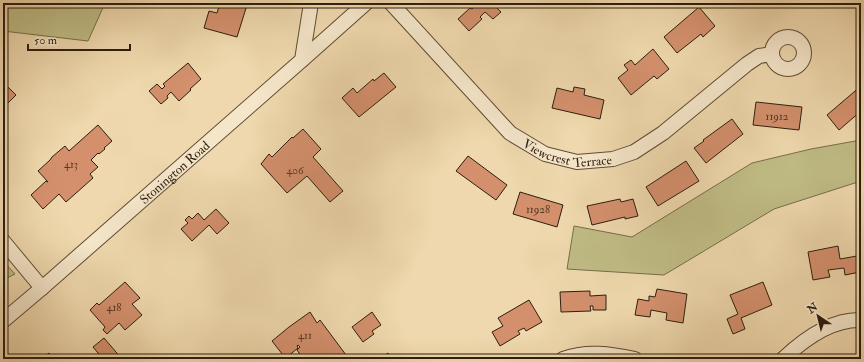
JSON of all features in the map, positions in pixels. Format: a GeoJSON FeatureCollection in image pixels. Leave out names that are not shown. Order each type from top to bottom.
{"type":"FeatureCollection","features":[{"type":"Feature","properties":{"kind":"street"},"geometry":{"type":"LineString","coordinates":[[302,60],[311,3]]}},
{"type":"Feature","properties":{"kind":"street","name":"Stonington Road"},"geometry":{"type":"LineString","coordinates":[[3,321],[366,3]]}},
{"type":"Feature","properties":{"kind":"street","name":"Viewcrest Terrace"},"geometry":{"type":"LineString","coordinates":[[391,3],[510,133],[545,154],[577,162],[612,159],[634,152],[663,133],[747,64],[759,56],[772,54]]}},
{"type":"Feature","properties":{"kind":"street"},"geometry":{"type":"LineString","coordinates":[[3,241],[42,288]]}},
{"type":"Feature","properties":{"kind":"street"},"geometry":{"type":"LineString","coordinates":[[783,359],[797,345],[834,324],[861,320]]}},
{"type":"Feature","properties":{"kind":"street"},"geometry":{"type":"LineString","coordinates":[[563,359],[577,355],[602,353],[634,359]]}},
{"type":"Feature","properties":{"kind":"shaded area"},"geometry":{"type":"Polygon","coordinates":[[[3,3],[105,3],[88,41],[3,31],[3,3]]]}},
{"type":"Feature","properties":{"kind":"shaded area"},"geometry":{"type":"Polygon","coordinates":[[[861,140],[861,181],[774,209],[664,275],[567,269],[574,226],[632,237],[752,163],[811,149],[861,140]]]}},
{"type":"Feature","properties":{"kind":"shaded area"},"geometry":{"type":"Polygon","coordinates":[[[3,261],[15,274],[3,280],[3,261]]]}},
{"type":"Feature","properties":{"kind":"building"},"geometry":{"type":"Polygon","coordinates":[[[220,3],[229,6],[230,3],[251,3],[250,6],[247,5],[237,37],[204,28],[209,11],[217,13],[220,3]]]}},
{"type":"Feature","properties":{"kind":"building"},"geometry":{"type":"Polygon","coordinates":[[[478,3],[500,3],[496,7],[501,12],[493,19],[485,12],[480,17],[482,19],[469,31],[458,19],[478,3]]]}},
{"type":"Feature","properties":{"kind":"building"},"geometry":{"type":"Polygon","coordinates":[[[717,3],[728,3],[721,8],[717,3]]]}},
{"type":"Feature","properties":{"kind":"building"},"geometry":{"type":"Polygon","coordinates":[[[699,7],[715,26],[703,37],[701,34],[677,53],[664,37],[699,7]]]}},
{"type":"Feature","properties":{"kind":"building"},"geometry":{"type":"Polygon","coordinates":[[[653,49],[669,69],[657,79],[654,76],[631,95],[618,78],[628,70],[624,65],[631,60],[635,65],[653,49]]]}},
{"type":"Feature","properties":{"kind":"building"},"geometry":{"type":"Polygon","coordinates":[[[188,63],[201,79],[179,101],[171,92],[167,96],[168,98],[161,104],[149,91],[157,84],[162,89],[165,86],[163,84],[188,63]]]}},
{"type":"Feature","properties":{"kind":"building"},"geometry":{"type":"Polygon","coordinates":[[[3,65],[8,70],[3,75],[3,65]]]}},
{"type":"Feature","properties":{"kind":"building"},"geometry":{"type":"Polygon","coordinates":[[[384,73],[396,87],[359,117],[342,98],[353,88],[357,93],[373,79],[374,81],[384,73]]]}},
{"type":"Feature","properties":{"kind":"building"},"geometry":{"type":"Polygon","coordinates":[[[3,77],[7,81],[4,83],[16,95],[7,104],[3,100],[3,77]]]}},
{"type":"Feature","properties":{"kind":"building"},"geometry":{"type":"Polygon","coordinates":[[[861,86],[861,111],[839,130],[827,115],[861,86]]]}},
{"type":"Feature","properties":{"kind":"building"},"geometry":{"type":"Polygon","coordinates":[[[574,87],[585,89],[584,95],[604,100],[600,119],[552,108],[557,88],[573,92],[574,87]]]}},
{"type":"Feature","properties":{"kind":"building"},"geometry":{"type":"Polygon","coordinates":[[[756,102],[802,107],[799,130],[753,125],[756,102]]]}},
{"type":"Feature","properties":{"kind":"building"},"geometry":{"type":"Polygon","coordinates":[[[732,119],[743,134],[706,163],[694,148],[732,119]]]}},
{"type":"Feature","properties":{"kind":"building"},"geometry":{"type":"Polygon","coordinates":[[[98,125],[112,141],[104,148],[105,149],[91,160],[98,167],[90,174],[93,178],[66,202],[59,194],[43,209],[31,195],[46,181],[48,182],[38,171],[65,146],[69,151],[98,125]]]}},
{"type":"Feature","properties":{"kind":"building"},"geometry":{"type":"Polygon","coordinates":[[[303,129],[321,149],[313,157],[343,191],[330,202],[307,176],[287,193],[261,164],[269,154],[272,157],[292,137],[293,138],[303,129]]]}},
{"type":"Feature","properties":{"kind":"building"},"geometry":{"type":"Polygon","coordinates":[[[468,156],[507,185],[496,200],[456,171],[468,156]]]}},
{"type":"Feature","properties":{"kind":"building"},"geometry":{"type":"Polygon","coordinates":[[[686,161],[699,181],[658,206],[646,187],[686,161]]]}},
{"type":"Feature","properties":{"kind":"building"},"geometry":{"type":"Polygon","coordinates":[[[520,192],[563,205],[557,227],[513,214],[520,192]]]}},
{"type":"Feature","properties":{"kind":"building"},"geometry":{"type":"Polygon","coordinates":[[[620,199],[621,202],[633,199],[638,216],[625,219],[625,217],[592,225],[587,206],[620,199]]]}},
{"type":"Feature","properties":{"kind":"building"},"geometry":{"type":"Polygon","coordinates":[[[216,209],[229,223],[217,234],[209,225],[192,241],[181,229],[188,223],[185,220],[189,216],[192,219],[198,213],[204,220],[216,209]]]}},
{"type":"Feature","properties":{"kind":"building"},"geometry":{"type":"Polygon","coordinates":[[[838,246],[840,259],[857,256],[860,272],[845,275],[844,268],[828,270],[830,277],[813,280],[808,252],[838,246]]]}},
{"type":"Feature","properties":{"kind":"building"},"geometry":{"type":"Polygon","coordinates":[[[125,282],[140,298],[132,304],[142,315],[125,330],[119,323],[107,334],[103,330],[105,327],[90,310],[97,303],[99,305],[125,282]]]}},
{"type":"Feature","properties":{"kind":"building"},"geometry":{"type":"Polygon","coordinates":[[[763,282],[772,305],[741,318],[745,329],[733,334],[727,319],[738,314],[730,295],[763,282]]]}},
{"type":"Feature","properties":{"kind":"building"},"geometry":{"type":"Polygon","coordinates":[[[657,289],[687,294],[683,323],[666,320],[667,313],[651,310],[650,317],[635,315],[638,299],[649,301],[649,296],[655,297],[657,289]]]}},
{"type":"Feature","properties":{"kind":"building"},"geometry":{"type":"Polygon","coordinates":[[[590,291],[590,296],[606,295],[606,310],[593,310],[593,306],[590,306],[591,311],[561,312],[560,292],[590,291]]]}},
{"type":"Feature","properties":{"kind":"building"},"geometry":{"type":"Polygon","coordinates":[[[529,300],[542,322],[526,331],[524,328],[518,331],[520,334],[500,346],[492,332],[503,326],[498,318],[529,300]]]}},
{"type":"Feature","properties":{"kind":"building"},"geometry":{"type":"Polygon","coordinates":[[[310,312],[317,323],[320,320],[349,359],[303,359],[297,350],[300,347],[298,345],[298,348],[287,357],[285,354],[283,355],[272,341],[310,312]]]}},
{"type":"Feature","properties":{"kind":"building"},"geometry":{"type":"Polygon","coordinates":[[[372,312],[381,325],[372,331],[374,334],[363,342],[352,327],[372,312]]]}},
{"type":"Feature","properties":{"kind":"building"},"geometry":{"type":"Polygon","coordinates":[[[104,338],[122,359],[103,359],[93,347],[104,338]]]}},
{"type":"Feature","properties":{"kind":"building"},"geometry":{"type":"Polygon","coordinates":[[[49,353],[54,359],[41,359],[49,353]]]}},
{"type":"Feature","properties":{"kind":"building"},"geometry":{"type":"Polygon","coordinates":[[[388,353],[392,359],[380,359],[388,353]]]}}]}
